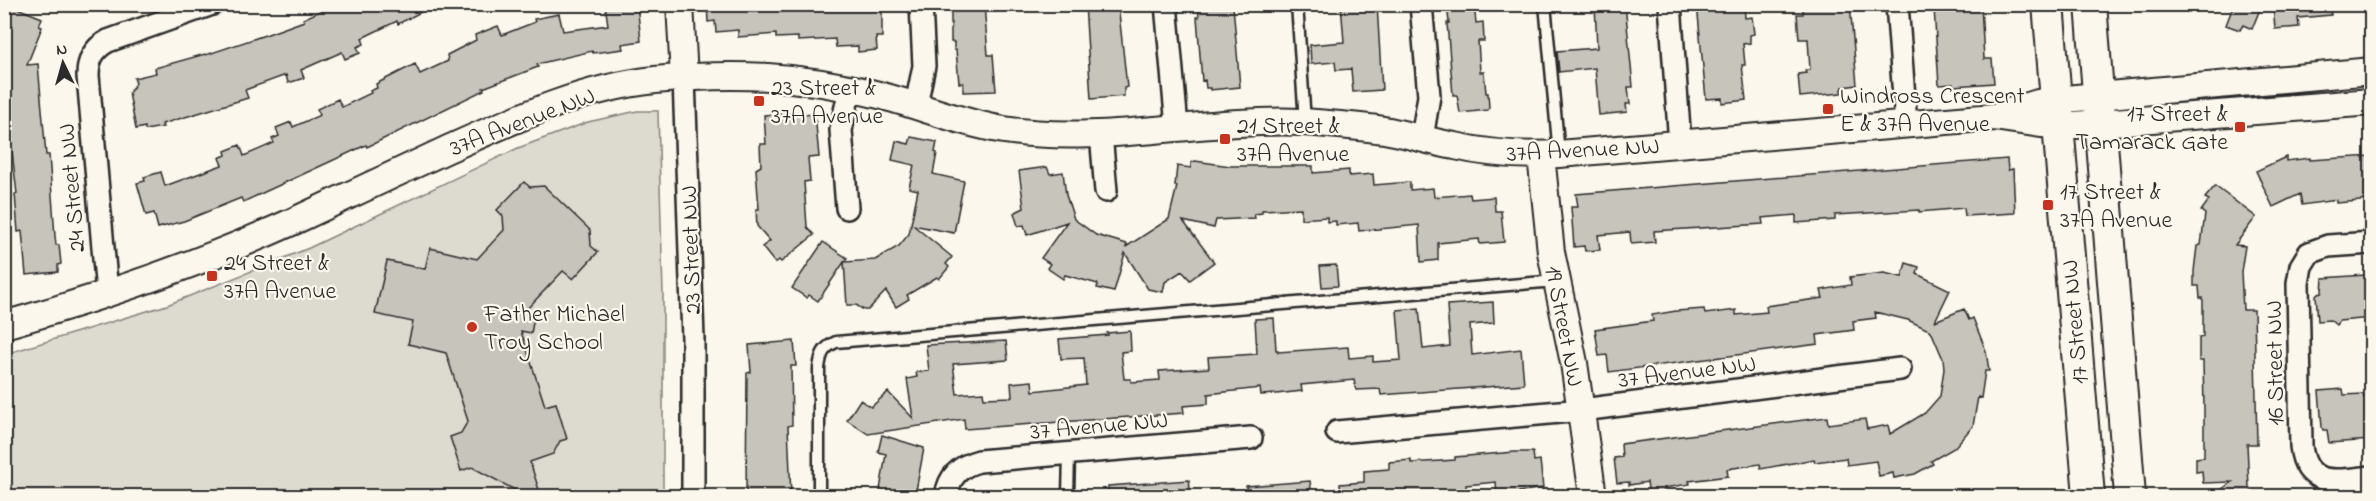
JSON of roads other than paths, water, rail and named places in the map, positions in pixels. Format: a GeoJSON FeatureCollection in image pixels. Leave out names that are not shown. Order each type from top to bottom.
{"type":"FeatureCollection","features":[{"type":"Feature","properties":{"kind":"main road","name":"17 Street NW"},"geometry":{"type":"LineString","coordinates":[[2048,4],[2077,114],[2130,496]]}},
{"type":"Feature","properties":{"kind":"main road","name":"17 Street NW"},"geometry":{"type":"LineString","coordinates":[[2089,496],[2077,114],[2091,4]]}},
{"type":"Feature","properties":{"kind":"street","name":"24 Street NW"},"geometry":{"type":"LineString","coordinates":[[107,293],[88,76],[90,58],[99,46],[212,4]]}},
{"type":"Feature","properties":{"kind":"street","name":"23 Street NW"},"geometry":{"type":"LineString","coordinates":[[680,4],[693,339],[693,496]]}},
{"type":"Feature","properties":{"kind":"street"},"geometry":{"type":"LineString","coordinates":[[915,105],[924,66],[921,4]]}},
{"type":"Feature","properties":{"kind":"street"},"geometry":{"type":"LineString","coordinates":[[1167,4],[1176,127]]}},
{"type":"Feature","properties":{"kind":"street"},"geometry":{"type":"LineString","coordinates":[[1421,4],[1429,96],[1422,138]]}},
{"type":"Feature","properties":{"kind":"street"},"geometry":{"type":"LineString","coordinates":[[1670,4],[1680,144]]}},
{"type":"Feature","properties":{"kind":"street"},"geometry":{"type":"LineString","coordinates":[[1898,4],[1906,124]]}},
{"type":"Feature","properties":{"kind":"street"},"geometry":{"type":"LineString","coordinates":[[2077,114],[2372,71]]}},
{"type":"Feature","properties":{"kind":"street","name":"37A Avenue NW"},"geometry":{"type":"LineString","coordinates":[[4,325],[189,265],[277,228],[510,121],[557,102],[612,87],[684,78],[744,74],[797,79],[850,88],[915,105],[950,118],[1000,129],[1048,135],[1101,134],[1256,122],[1305,122],[1384,130],[1480,151],[1550,154],[1994,117],[2038,103],[2077,114]]}},
{"type":"Feature","properties":{"kind":"street"},"geometry":{"type":"LineString","coordinates":[[847,208],[841,130],[850,88]]}},
{"type":"Feature","properties":{"kind":"street"},"geometry":{"type":"LineString","coordinates":[[2077,114],[2372,102]]}},
{"type":"Feature","properties":{"kind":"street"},"geometry":{"type":"LineString","coordinates":[[1101,134],[1106,191]]}},
{"type":"Feature","properties":{"kind":"street","name":"19 Street NW"},"geometry":{"type":"LineString","coordinates":[[1550,154],[1556,281],[1582,410],[1593,496]]}},
{"type":"Feature","properties":{"kind":"street","name":"16 Street NW"},"geometry":{"type":"LineString","coordinates":[[2372,243],[2328,246],[2309,253],[2301,266],[2298,283],[2301,446],[2304,465],[2309,472],[2324,480],[2372,477]]}},
{"type":"Feature","properties":{"kind":"street","name":"37 Avenue NW"},"geometry":{"type":"LineString","coordinates":[[1337,432],[1582,410],[1899,369]]}},
{"type":"Feature","properties":{"kind":"street","name":"37 Avenue NW"},"geometry":{"type":"LineString","coordinates":[[945,496],[955,473],[979,461],[1251,438]]}},
{"type":"Feature","properties":{"kind":"lane"},"geometry":{"type":"LineString","coordinates":[[1297,4],[1305,122]]}},
{"type":"Feature","properties":{"kind":"lane"},"geometry":{"type":"LineString","coordinates":[[1545,4],[1550,154]]}},
{"type":"Feature","properties":{"kind":"lane"},"geometry":{"type":"LineString","coordinates":[[819,496],[819,368],[821,353],[836,342],[1556,281]]}},
{"type":"Feature","properties":{"kind":"lane"},"geometry":{"type":"LineString","coordinates":[[1068,496],[1069,453]]}},
{"type":"Feature","properties":{"kind":"place","name":"23 Street & 37A Avenue"},"geometry":{"type":"Point","coordinates":[759,101]}},
{"type":"Feature","properties":{"kind":"place","name":"Windross Crescent E & 37A Avenue"},"geometry":{"type":"Point","coordinates":[1828,109]}},
{"type":"Feature","properties":{"kind":"place","name":"17 Street & Tamarack Gate"},"geometry":{"type":"Point","coordinates":[2240,127]}},
{"type":"Feature","properties":{"kind":"place","name":"21 Street & 37A Avenue"},"geometry":{"type":"Point","coordinates":[1225,139]}},
{"type":"Feature","properties":{"kind":"place","name":"17 Street & 37A Avenue"},"geometry":{"type":"Point","coordinates":[2048,205]}},
{"type":"Feature","properties":{"kind":"place","name":"24 Street & 37A Avenue"},"geometry":{"type":"Point","coordinates":[212,276]}},
{"type":"Feature","properties":{"kind":"place","name":"Father Michael Troy School"},"geometry":{"type":"Point","coordinates":[472,327]}}]}
